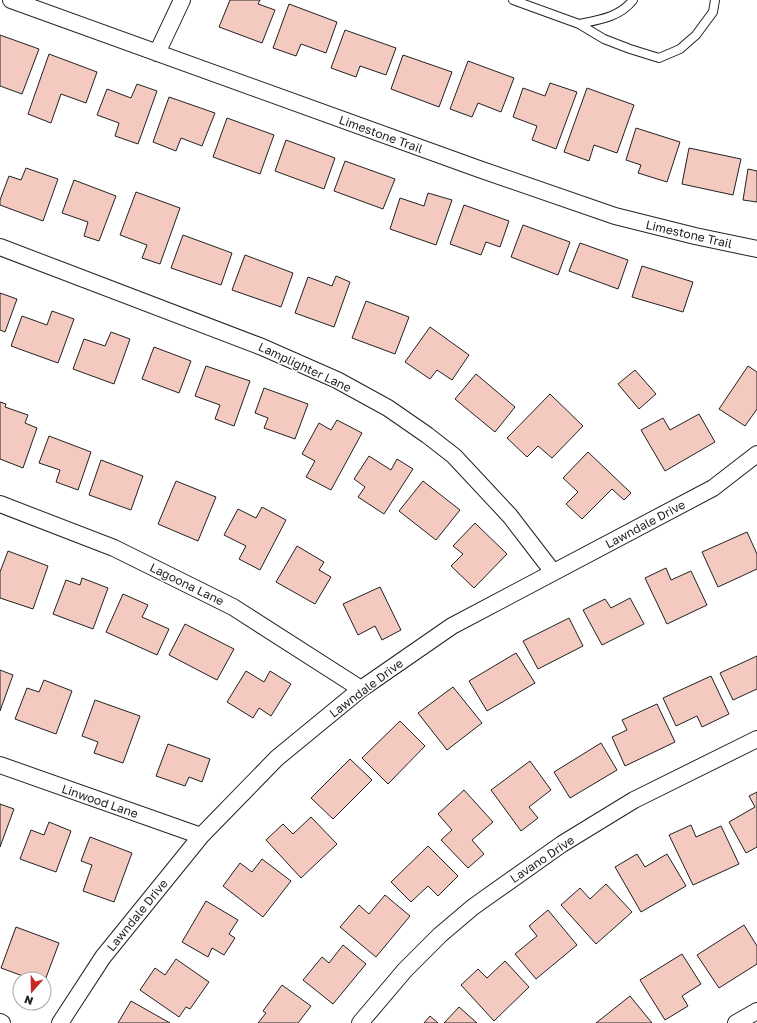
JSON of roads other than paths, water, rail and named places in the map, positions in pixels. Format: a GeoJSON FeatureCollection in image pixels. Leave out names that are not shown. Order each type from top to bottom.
{"type":"FeatureCollection","features":[{"type":"Feature","properties":{"kind":"street","name":"Limestone Trail"},"geometry":{"type":"LineString","coordinates":[[11,0],[479,169],[615,216],[695,236],[757,249]]}},
{"type":"Feature","properties":{"kind":"street"},"geometry":{"type":"LineString","coordinates":[[156,53],[182,0]]}},
{"type":"Feature","properties":{"kind":"street","name":"Lamplighter Lane"},"geometry":{"type":"LineString","coordinates":[[0,247],[262,347],[337,380],[388,408],[454,456],[510,516],[553,572]]}},
{"type":"Feature","properties":{"kind":"street","name":"Lawndale Drive"},"geometry":{"type":"LineString","coordinates":[[60,1023],[103,957],[201,836],[277,758],[360,688],[452,626],[713,488],[757,454]]}},
{"type":"Feature","properties":{"kind":"street","name":"Lagoona Lane"},"geometry":{"type":"LineString","coordinates":[[0,504],[114,548],[233,607],[360,688]]}},
{"type":"Feature","properties":{"kind":"street","name":"Lavano Drive"},"geometry":{"type":"LineString","coordinates":[[360,1023],[405,970],[440,935],[473,907],[562,844],[634,800],[757,739]]}},
{"type":"Feature","properties":{"kind":"street","name":"Linwood Lane"},"geometry":{"type":"LineString","coordinates":[[0,765],[201,836]]}},
{"type":"Feature","properties":{"kind":"street"},"geometry":{"type":"LineString","coordinates":[[736,1023],[757,1011]]}},
{"type":"Feature","properties":{"kind":"lane"},"geometry":{"type":"LineString","coordinates":[[513,0],[579,24],[604,39],[659,58],[680,49],[696,35],[713,12],[715,0]]}},
{"type":"Feature","properties":{"kind":"lane"},"geometry":{"type":"LineString","coordinates":[[579,24],[601,20],[615,14],[629,5],[633,0]]}}]}
